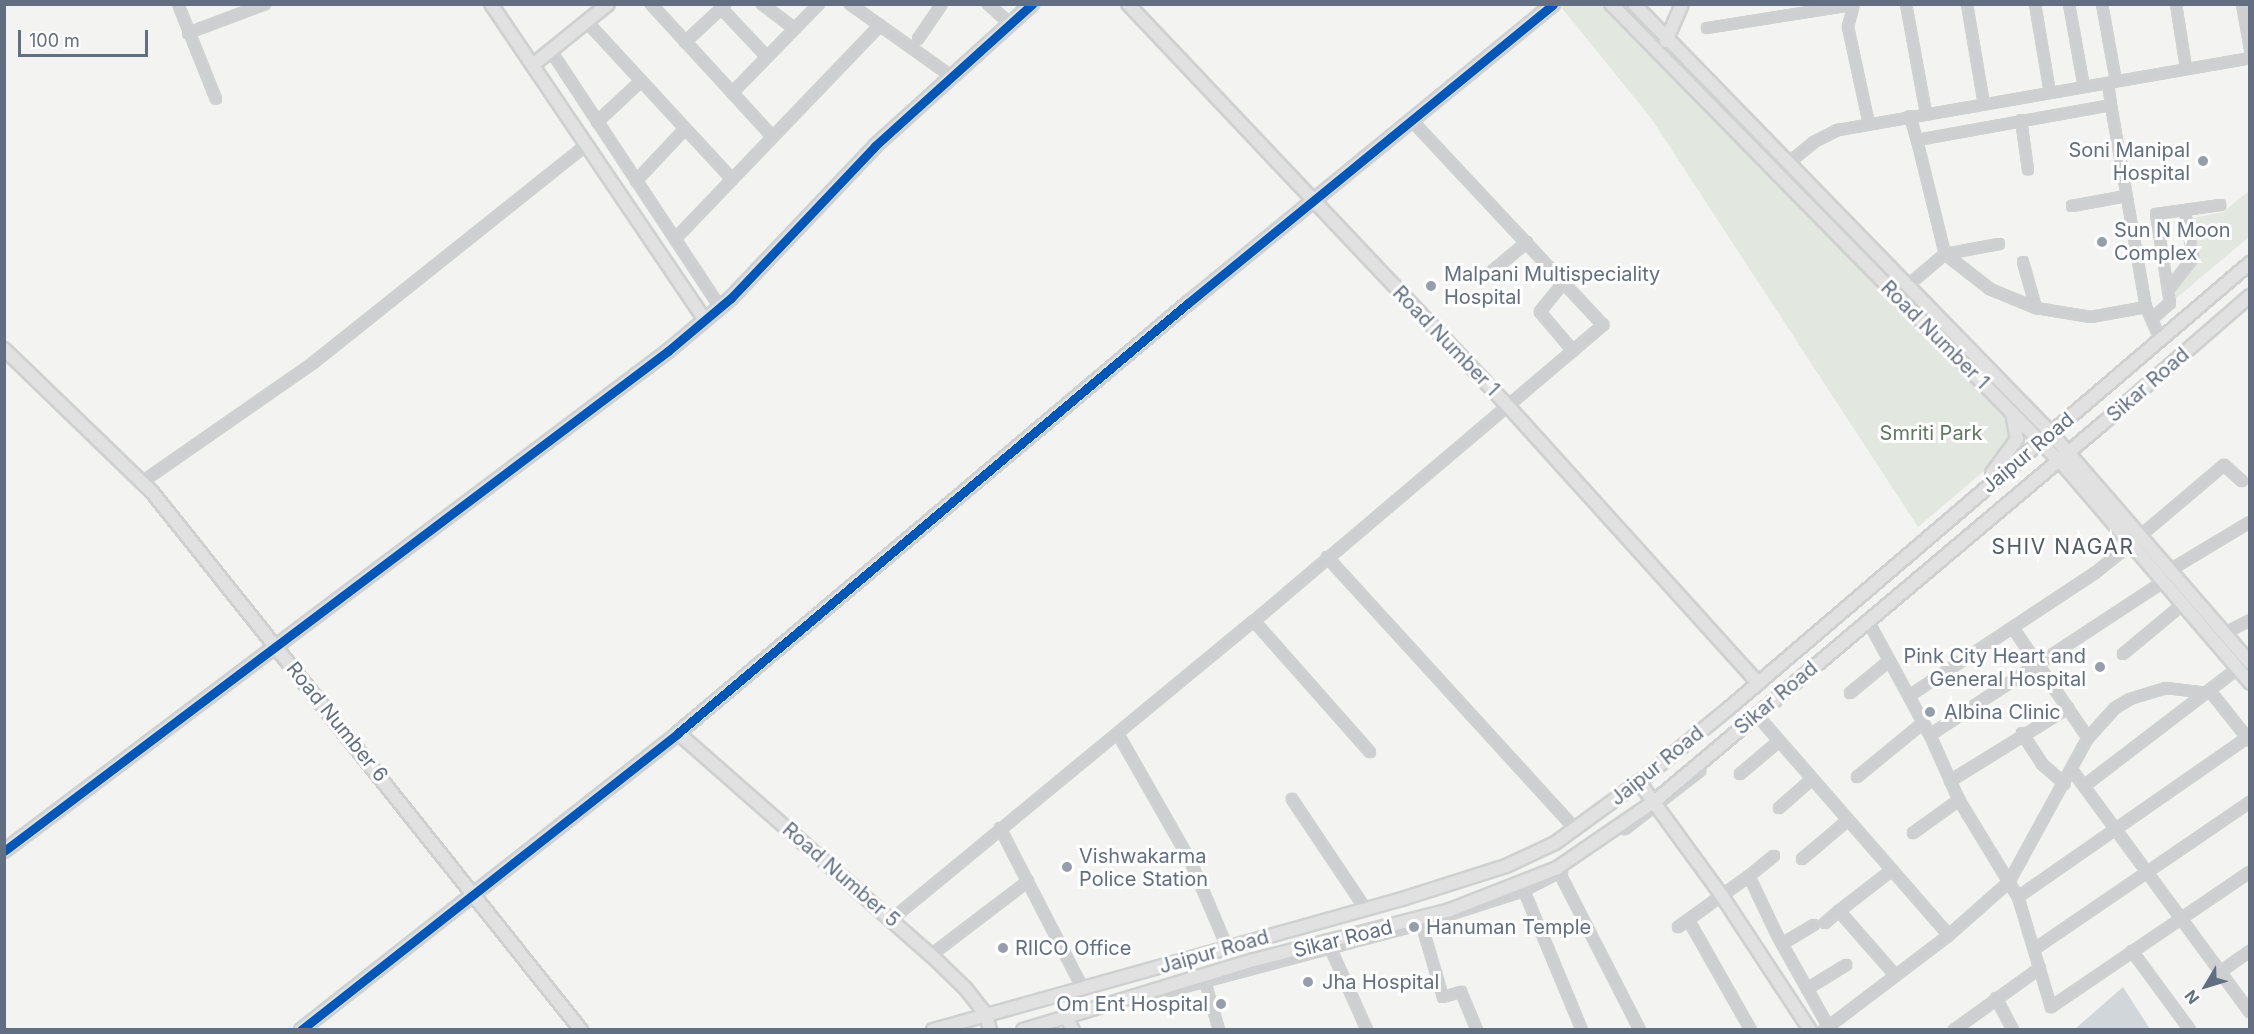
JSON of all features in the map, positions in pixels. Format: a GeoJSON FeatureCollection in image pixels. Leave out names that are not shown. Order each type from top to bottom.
{"type":"FeatureCollection","features":[{"type":"Feature","properties":{"kind":"street"},"geometry":{"type":"LineString","coordinates":[[178,4],[216,99]]}},
{"type":"Feature","properties":{"kind":"street"},"geometry":{"type":"LineString","coordinates":[[188,33],[265,4]]}},
{"type":"Feature","properties":{"kind":"street"},"geometry":{"type":"LineString","coordinates":[[491,4],[534,64],[585,145],[704,320]]}},
{"type":"Feature","properties":{"kind":"street"},"geometry":{"type":"LineString","coordinates":[[534,64],[608,4]]}},
{"type":"Feature","properties":{"kind":"street"},"geometry":{"type":"LineString","coordinates":[[651,4],[773,136]]}},
{"type":"Feature","properties":{"kind":"street"},"geometry":{"type":"LineString","coordinates":[[762,4],[795,29]]}},
{"type":"Feature","properties":{"kind":"street"},"geometry":{"type":"LineString","coordinates":[[732,93],[819,4]]}},
{"type":"Feature","properties":{"kind":"street"},"geometry":{"type":"LineString","coordinates":[[850,4],[951,76]]}},
{"type":"Feature","properties":{"kind":"street"},"geometry":{"type":"LineString","coordinates":[[918,39],[942,4]]}},
{"type":"Feature","properties":{"kind":"street"},"geometry":{"type":"LineString","coordinates":[[988,4],[1010,24]]}},
{"type":"Feature","properties":{"kind":"street"},"geometry":{"type":"LineString","coordinates":[[4,851],[529,459],[720,307],[875,146],[1032,4]]}},
{"type":"Feature","properties":{"kind":"street","name":"Road Number 1"},"geometry":{"type":"LineString","coordinates":[[1128,4],[1507,405],[1758,683]]}},
{"type":"Feature","properties":{"kind":"street"},"geometry":{"type":"LineString","coordinates":[[307,1027],[678,733],[1313,201],[1553,4]]}},
{"type":"Feature","properties":{"kind":"street","name":"Road Number 1"},"geometry":{"type":"LineString","coordinates":[[1611,4],[2135,540]]}},
{"type":"Feature","properties":{"kind":"street","name":"Road Number 1"},"geometry":{"type":"LineString","coordinates":[[1634,4],[1666,41],[2069,452],[2135,540]]}},
{"type":"Feature","properties":{"kind":"street"},"geometry":{"type":"LineString","coordinates":[[1666,41],[1682,4]]}},
{"type":"Feature","properties":{"kind":"street"},"geometry":{"type":"LineString","coordinates":[[1906,4],[1926,113]]}},
{"type":"Feature","properties":{"kind":"street"},"geometry":{"type":"LineString","coordinates":[[1967,4],[1984,104]]}},
{"type":"Feature","properties":{"kind":"street"},"geometry":{"type":"LineString","coordinates":[[2035,4],[2050,93]]}},
{"type":"Feature","properties":{"kind":"street"},"geometry":{"type":"LineString","coordinates":[[2069,4],[2085,87]]}},
{"type":"Feature","properties":{"kind":"street"},"geometry":{"type":"LineString","coordinates":[[2102,4],[2112,82],[2111,105],[2126,196],[2146,307],[2161,339]]}},
{"type":"Feature","properties":{"kind":"street"},"geometry":{"type":"LineString","coordinates":[[2176,4],[2186,68]]}},
{"type":"Feature","properties":{"kind":"street"},"geometry":{"type":"LineString","coordinates":[[2242,4],[2250,49]]}},
{"type":"Feature","properties":{"kind":"street"},"geometry":{"type":"LineString","coordinates":[[1707,28],[1853,5],[1848,27],[1869,124]]}},
{"type":"Feature","properties":{"kind":"street"},"geometry":{"type":"LineString","coordinates":[[685,42],[723,6],[767,57]]}},
{"type":"Feature","properties":{"kind":"street"},"geometry":{"type":"LineString","coordinates":[[587,22],[732,179]]}},
{"type":"Feature","properties":{"kind":"street"},"geometry":{"type":"LineString","coordinates":[[675,239],[880,25]]}},
{"type":"Feature","properties":{"kind":"street"},"geometry":{"type":"LineString","coordinates":[[550,51],[720,307]]}},
{"type":"Feature","properties":{"kind":"street"},"geometry":{"type":"LineString","coordinates":[[1776,173],[1827,134],[1926,113],[2250,58]]}},
{"type":"Feature","properties":{"kind":"street"},"geometry":{"type":"LineString","coordinates":[[597,122],[641,81]]}},
{"type":"Feature","properties":{"kind":"street"},"geometry":{"type":"LineString","coordinates":[[1917,140],[2111,105]]}},
{"type":"Feature","properties":{"kind":"street"},"geometry":{"type":"LineString","coordinates":[[1910,116],[1945,254],[1990,289],[2036,308],[2091,317],[2146,307]]}},
{"type":"Feature","properties":{"kind":"street"},"geometry":{"type":"LineString","coordinates":[[892,919],[1254,621],[1604,325],[1411,120]]}},
{"type":"Feature","properties":{"kind":"street"},"geometry":{"type":"LineString","coordinates":[[2021,120],[2028,170]]}},
{"type":"Feature","properties":{"kind":"street"},"geometry":{"type":"LineString","coordinates":[[636,182],[685,129]]}},
{"type":"Feature","properties":{"kind":"street"},"geometry":{"type":"LineString","coordinates":[[142,482],[313,363],[585,145]]}},
{"type":"Feature","properties":{"kind":"street"},"geometry":{"type":"LineString","coordinates":[[2072,206],[2126,196]]}},
{"type":"Feature","properties":{"kind":"street"},"geometry":{"type":"LineString","coordinates":[[2152,319],[2170,303],[2156,214],[2220,205]]}},
{"type":"Feature","properties":{"kind":"street"},"geometry":{"type":"LineString","coordinates":[[2168,290],[2193,258],[2185,211]]}},
{"type":"Feature","properties":{"kind":"street"},"geometry":{"type":"LineString","coordinates":[[1484,278],[1527,242]]}},
{"type":"Feature","properties":{"kind":"street"},"geometry":{"type":"LineString","coordinates":[[1907,286],[1945,254],[1999,244]]}},
{"type":"Feature","properties":{"kind":"street"},"geometry":{"type":"LineString","coordinates":[[2023,262],[2036,308]]}},
{"type":"Feature","properties":{"kind":"street","name":"Jaipur Road"},"geometry":{"type":"LineString","coordinates":[[933,1029],[1228,949],[1506,866],[1576,830],[1639,782],[1758,683],[2250,263]]}},
{"type":"Feature","properties":{"kind":"street"},"geometry":{"type":"LineString","coordinates":[[1564,282],[1540,312],[1573,351]]}},
{"type":"Feature","properties":{"kind":"street","name":"Sikar Road"},"geometry":{"type":"LineString","coordinates":[[1023,1029],[1105,1003],[1329,947],[1421,921],[1522,888],[1558,870],[1657,804],[2060,463],[2069,452],[2250,296]]}},
{"type":"Feature","properties":{"kind":"street","name":"Road Number 6"},"geometry":{"type":"LineString","coordinates":[[4,349],[142,482],[276,646],[581,1029]]}},
{"type":"Feature","properties":{"kind":"street"},"geometry":{"type":"LineString","coordinates":[[1992,483],[1992,473],[2017,439],[2012,413]]}},
{"type":"Feature","properties":{"kind":"street"},"geometry":{"type":"LineString","coordinates":[[1909,696],[2013,628],[2135,540],[2224,465],[2242,481]]}},
{"type":"Feature","properties":{"kind":"street"},"geometry":{"type":"LineString","coordinates":[[2170,570],[2250,522]]}},
{"type":"Feature","properties":{"kind":"street"},"geometry":{"type":"LineString","coordinates":[[2135,540],[2170,570],[2225,633],[2246,662],[2250,683]]}},
{"type":"Feature","properties":{"kind":"street"},"geometry":{"type":"LineString","coordinates":[[2135,540],[2163,582],[2182,604],[2246,662]]}},
{"type":"Feature","properties":{"kind":"street"},"geometry":{"type":"LineString","coordinates":[[1327,557],[1576,830]]}},
{"type":"Feature","properties":{"kind":"street"},"geometry":{"type":"LineString","coordinates":[[1930,735],[2163,582]]}},
{"type":"Feature","properties":{"kind":"street"},"geometry":{"type":"LineString","coordinates":[[2123,654],[2182,604]]}},
{"type":"Feature","properties":{"kind":"street"},"geometry":{"type":"LineString","coordinates":[[2225,633],[2250,620]]}},
{"type":"Feature","properties":{"kind":"street"},"geometry":{"type":"LineString","coordinates":[[1254,621],[1370,752]]}},
{"type":"Feature","properties":{"kind":"street"},"geometry":{"type":"LineString","coordinates":[[1869,623],[1930,735],[1959,800],[2018,897],[2036,948],[2051,1007],[2056,1007],[2179,918],[2250,872]]}},
{"type":"Feature","properties":{"kind":"street"},"geometry":{"type":"LineString","coordinates":[[2013,628],[2088,738]]}},
{"type":"Feature","properties":{"kind":"street"},"geometry":{"type":"LineString","coordinates":[[1851,693],[1889,661]]}},
{"type":"Feature","properties":{"kind":"street"},"geometry":{"type":"LineString","coordinates":[[2084,786],[2246,662]]}},
{"type":"Feature","properties":{"kind":"street"},"geometry":{"type":"LineString","coordinates":[[1749,876],[1826,1028],[1949,935],[2009,882],[2065,784],[2088,738],[2115,708],[2130,699],[2166,688],[2209,692],[2249,738],[2018,897]]}},
{"type":"Feature","properties":{"kind":"street"},"geometry":{"type":"LineString","coordinates":[[1950,781],[2022,733],[2068,708]]}},
{"type":"Feature","properties":{"kind":"street"},"geometry":{"type":"LineString","coordinates":[[1758,717],[1949,935]]}},
{"type":"Feature","properties":{"kind":"street"},"geometry":{"type":"LineString","coordinates":[[1857,777],[1923,723]]}},
{"type":"Feature","properties":{"kind":"street","name":"Road Number 5"},"geometry":{"type":"LineString","coordinates":[[678,733],[931,955],[986,1015],[990,1029]]}},
{"type":"Feature","properties":{"kind":"street"},"geometry":{"type":"LineString","coordinates":[[2022,733],[2042,764],[2065,784]]}},
{"type":"Feature","properties":{"kind":"street"},"geometry":{"type":"LineString","coordinates":[[1118,734],[1190,860],[1228,949]]}},
{"type":"Feature","properties":{"kind":"street"},"geometry":{"type":"LineString","coordinates":[[1740,774],[1779,741]]}},
{"type":"Feature","properties":{"kind":"street"},"geometry":{"type":"LineString","coordinates":[[2072,770],[2250,1012]]}},
{"type":"Feature","properties":{"kind":"street"},"geometry":{"type":"LineString","coordinates":[[1779,808],[1812,779]]}},
{"type":"Feature","properties":{"kind":"street"},"geometry":{"type":"LineString","coordinates":[[1639,782],[1722,896],[1810,1029]]}},
{"type":"Feature","properties":{"kind":"street"},"geometry":{"type":"LineString","coordinates":[[1292,799],[1365,908]]}},
{"type":"Feature","properties":{"kind":"street"},"geometry":{"type":"LineString","coordinates":[[1913,833],[1959,800]]}},
{"type":"Feature","properties":{"kind":"street"},"geometry":{"type":"LineString","coordinates":[[2036,948],[2250,802]]}},
{"type":"Feature","properties":{"kind":"street"},"geometry":{"type":"LineString","coordinates":[[1802,859],[1848,820]]}},
{"type":"Feature","properties":{"kind":"street"},"geometry":{"type":"LineString","coordinates":[[1000,828],[1083,989]]}},
{"type":"Feature","properties":{"kind":"street"},"geometry":{"type":"LineString","coordinates":[[1678,927],[1773,856]]}},
{"type":"Feature","properties":{"kind":"street"},"geometry":{"type":"LineString","coordinates":[[1558,870],[1640,1029]]}},
{"type":"Feature","properties":{"kind":"street"},"geometry":{"type":"LineString","coordinates":[[1825,924],[1892,870]]}},
{"type":"Feature","properties":{"kind":"street"},"geometry":{"type":"LineString","coordinates":[[931,955],[1028,881]]}},
{"type":"Feature","properties":{"kind":"street"},"geometry":{"type":"LineString","coordinates":[[1522,888],[1582,1029]]}},
{"type":"Feature","properties":{"kind":"street"},"geometry":{"type":"LineString","coordinates":[[1839,911],[1896,975]]}},
{"type":"Feature","properties":{"kind":"street"},"geometry":{"type":"LineString","coordinates":[[1421,921],[1443,997],[1461,992],[1477,1029]]}},
{"type":"Feature","properties":{"kind":"street"},"geometry":{"type":"LineString","coordinates":[[1689,921],[1751,1029]]}},
{"type":"Feature","properties":{"kind":"street"},"geometry":{"type":"LineString","coordinates":[[1782,945],[1814,925]]}},
{"type":"Feature","properties":{"kind":"street"},"geometry":{"type":"LineString","coordinates":[[1329,947],[1367,1029]]}},
{"type":"Feature","properties":{"kind":"street"},"geometry":{"type":"LineString","coordinates":[[2132,951],[2190,1029]]}},
{"type":"Feature","properties":{"kind":"street"},"geometry":{"type":"LineString","coordinates":[[2220,972],[2250,951]]}},
{"type":"Feature","properties":{"kind":"street"},"geometry":{"type":"LineString","coordinates":[[1807,989],[1846,965]]}},
{"type":"Feature","properties":{"kind":"street"},"geometry":{"type":"LineString","coordinates":[[1954,1029],[2040,968]]}},
{"type":"Feature","properties":{"kind":"street"},"geometry":{"type":"LineString","coordinates":[[1204,978],[1219,1029]]}},
{"type":"Feature","properties":{"kind":"street"},"geometry":{"type":"LineString","coordinates":[[1996,998],[2013,1029]]}},
{"type":"Feature","properties":{"kind":"street"},"geometry":{"type":"LineString","coordinates":[[1066,1017],[1073,1029]]}},
{"type":"Feature","properties":{"kind":"green space","name":"Smriti Park"},"geometry":{"type":"Polygon","coordinates":[[[1599,5],[1607,10],[2015,428],[2003,455],[1918,527],[1651,118],[1561,7],[1599,5]]]}},
{"type":"Feature","properties":{"kind":"green space"},"geometry":{"type":"Polygon","coordinates":[[[2249,191],[2249,237],[2174,300],[2172,292],[2197,258],[2189,219],[2223,212],[2249,191]]]}},
{"type":"Feature","properties":{"kind":"shaded area"},"geometry":{"type":"Polygon","coordinates":[[[2123,987],[2150,1029],[2075,1029],[2123,987]]]}},
{"type":"Feature","properties":{"kind":"cycle path"},"geometry":{"type":"LineString","coordinates":[[4,851],[668,351],[731,298],[875,146],[1032,4]]}},
{"type":"Feature","properties":{"kind":"cycle path"},"geometry":{"type":"LineString","coordinates":[[301,1030],[678,733],[1187,304],[1553,4]]}},
{"type":"Feature","properties":{"kind":"place","name":"Soni Manipal Hospital"},"geometry":{"type":"Point","coordinates":[2203,161]}},
{"type":"Feature","properties":{"kind":"place","name":"Sun N Moon Complex"},"geometry":{"type":"Point","coordinates":[2102,242]}},
{"type":"Feature","properties":{"kind":"place","name":"Malpani Multispeciality Hospital"},"geometry":{"type":"Point","coordinates":[1431,286]}},
{"type":"Feature","properties":{"kind":"place","name":"Pink City Heart and General Hospital"},"geometry":{"type":"Point","coordinates":[2100,667]}},
{"type":"Feature","properties":{"kind":"place","name":"Albina Clinic"},"geometry":{"type":"Point","coordinates":[1930,712]}},
{"type":"Feature","properties":{"kind":"place","name":"Vishwakarma Police Station"},"geometry":{"type":"Point","coordinates":[1067,867]}},
{"type":"Feature","properties":{"kind":"place","name":"Hanuman Temple"},"geometry":{"type":"Point","coordinates":[1414,927]}},
{"type":"Feature","properties":{"kind":"place","name":"RIICO Office"},"geometry":{"type":"Point","coordinates":[1003,948]}},
{"type":"Feature","properties":{"kind":"place","name":"Jha Hospital"},"geometry":{"type":"Point","coordinates":[1308,982]}},
{"type":"Feature","properties":{"kind":"place","name":"Om Ent Hospital"},"geometry":{"type":"Point","coordinates":[1221,1004]}},
{"type":"Feature","properties":{"kind":"district","name":"SHIV NAGAR"},"geometry":{"type":"Point","coordinates":[2063,547]}}]}
